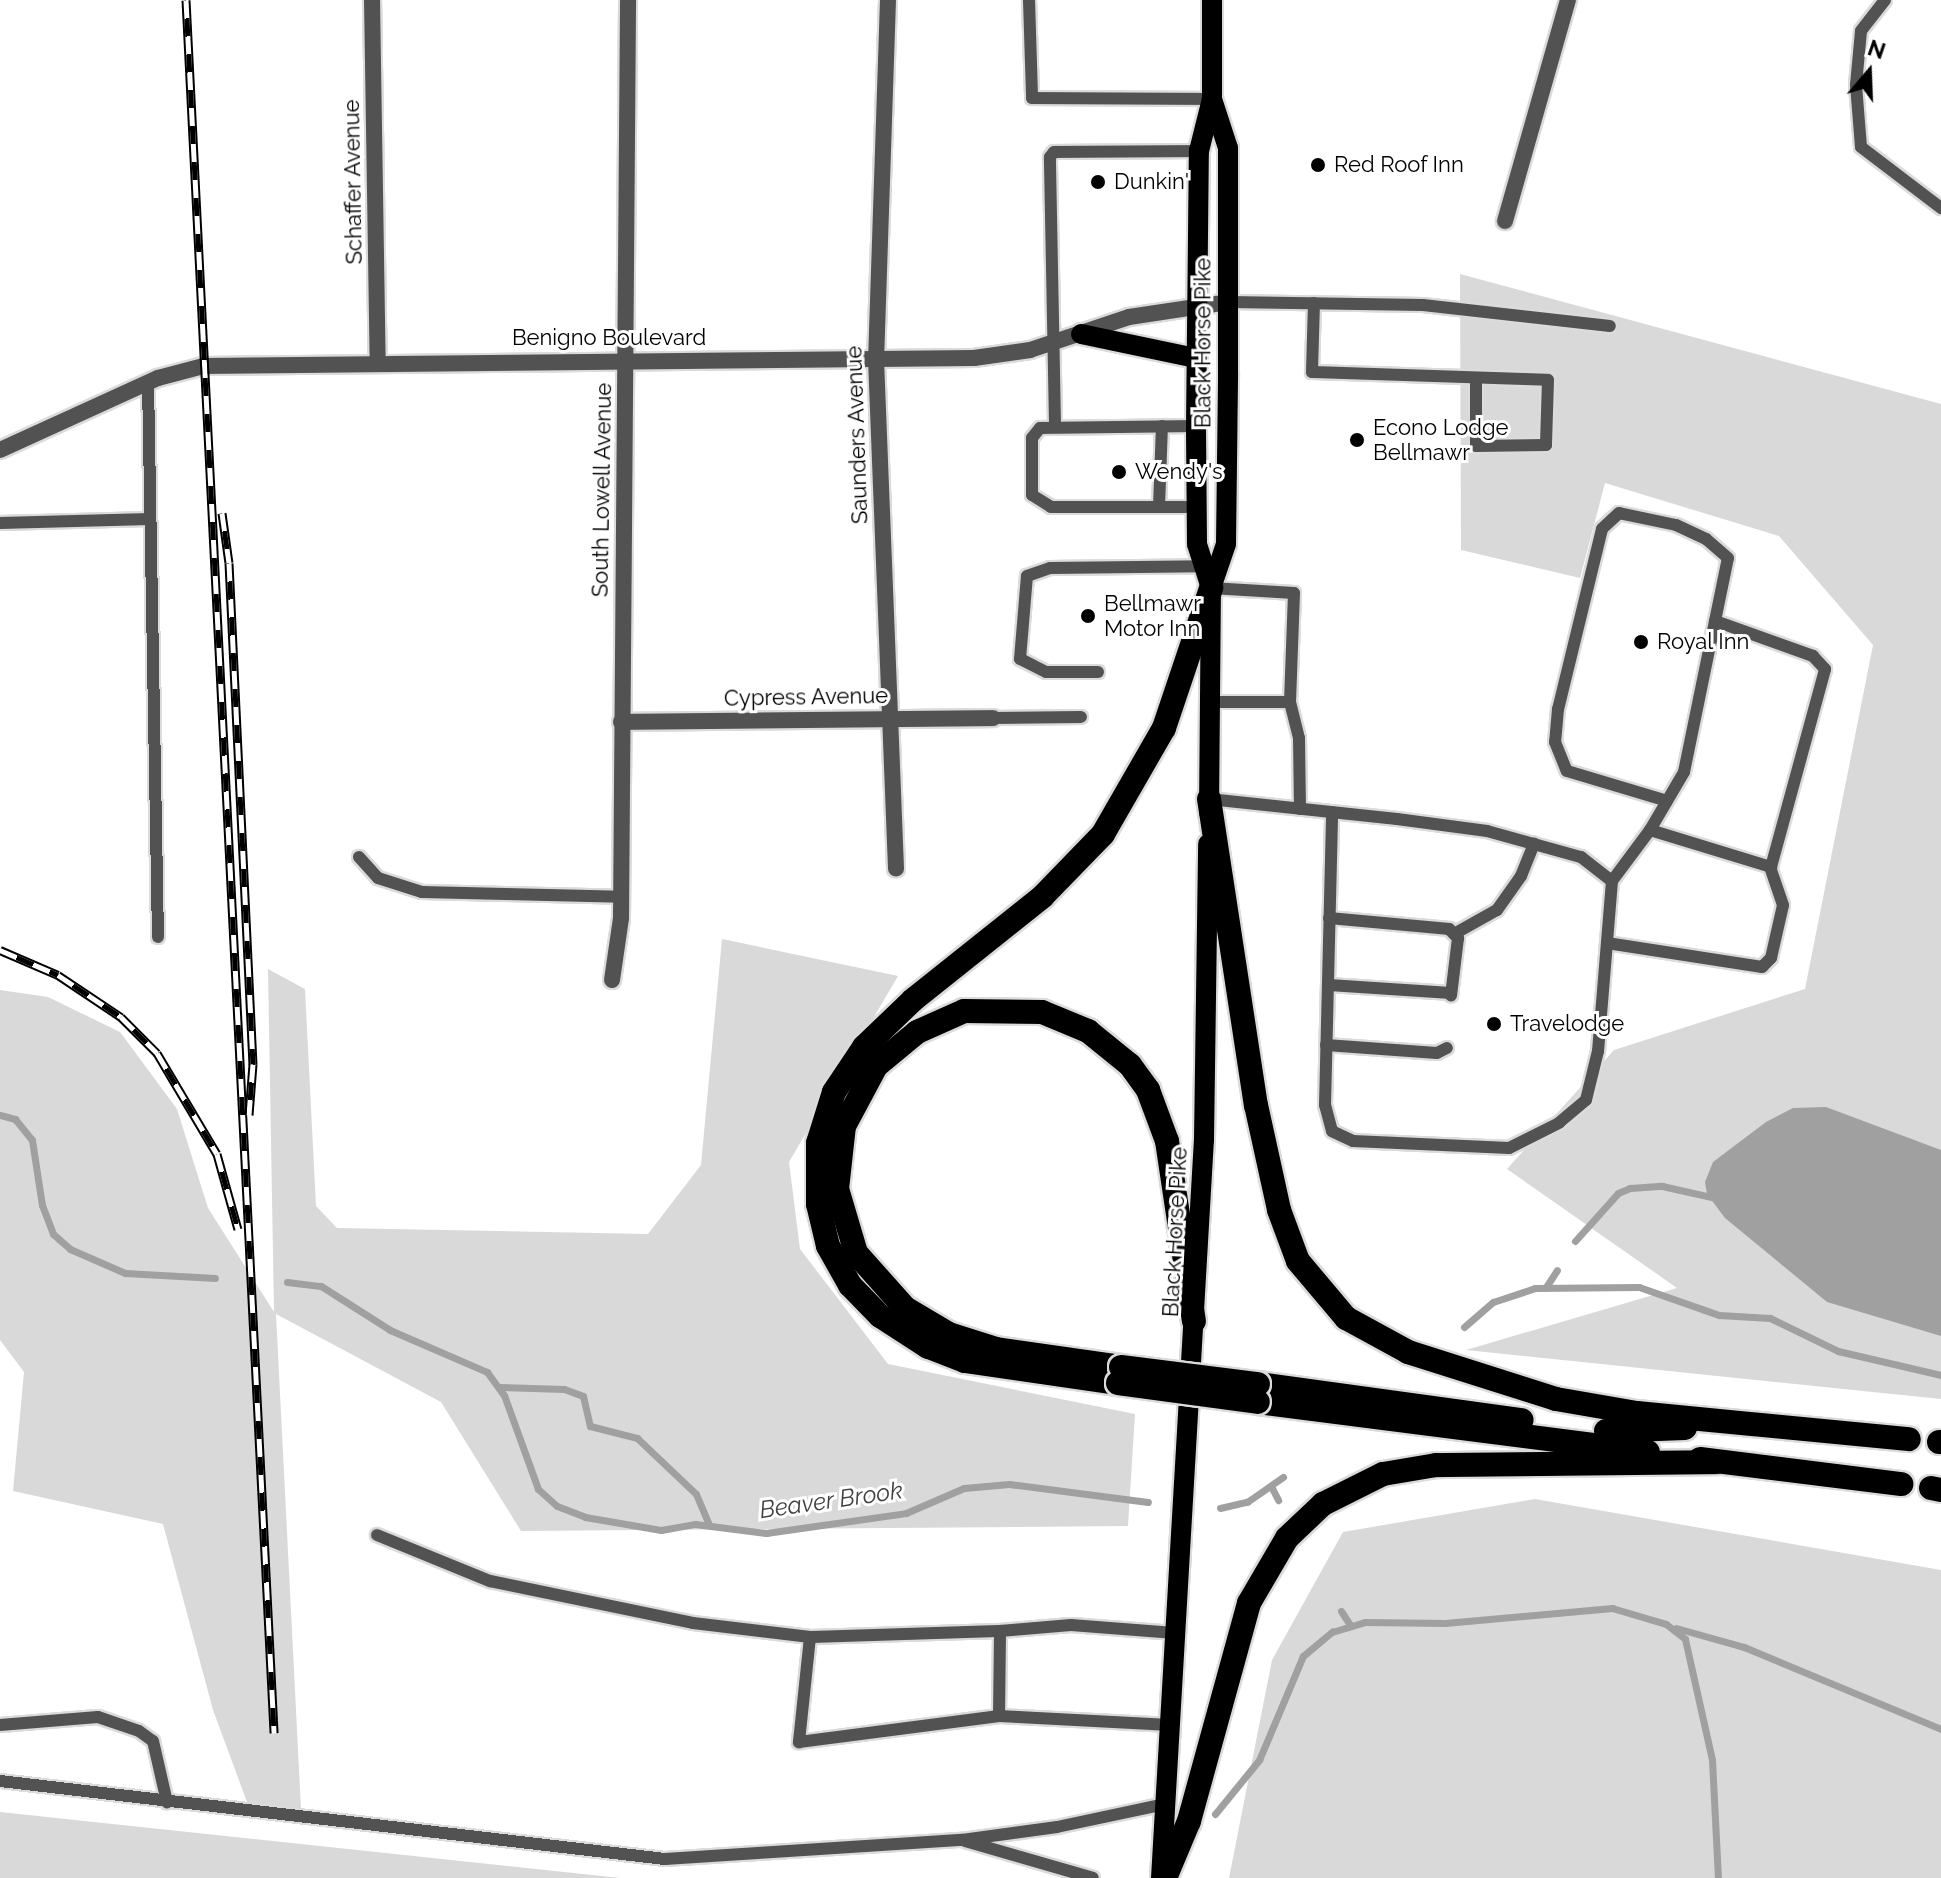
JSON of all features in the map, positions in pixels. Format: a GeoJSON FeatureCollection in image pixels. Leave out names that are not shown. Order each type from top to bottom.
{"type":"FeatureCollection","features":[{"type":"Feature","properties":{"kind":"highway"},"geometry":{"type":"LineString","coordinates":[[1207,577],[1176,698],[1120,811],[1065,877],[913,1000],[864,1047],[827,1108],[815,1163],[818,1204],[828,1246],[850,1285],[894,1327],[965,1361],[1120,1375],[1258,1393],[1716,1462],[1901,1484]]}},
{"type":"Feature","properties":{"kind":"highway"},"geometry":{"type":"LineString","coordinates":[[1209,799],[1264,1150],[1288,1237],[1328,1302],[1364,1330],[1408,1352],[1556,1399],[1909,1439]]}},
{"type":"Feature","properties":{"kind":"highway"},"geometry":{"type":"LineString","coordinates":[[1120,1375],[996,1349],[949,1334],[905,1308],[856,1253],[837,1189],[844,1126],[876,1066],[917,1032],[964,1011],[1042,1012],[1088,1031],[1130,1065],[1148,1090],[1167,1141],[1194,1321]]}},
{"type":"Feature","properties":{"kind":"highway"},"geometry":{"type":"LineString","coordinates":[[1258,1393],[1636,1433],[1747,1422]]}},
{"type":"Feature","properties":{"kind":"highway"},"geometry":{"type":"LineString","coordinates":[[1163,1878],[1189,1821],[1249,1603],[1287,1538],[1323,1504],[1383,1474],[1436,1465],[1716,1462]]}},
{"type":"Feature","properties":{"kind":"main road","name":"Black Horse Pike"},"geometry":{"type":"LineString","coordinates":[[1163,1878],[1204,1140],[1211,702],[1207,577],[1197,544],[1196,358],[1199,151],[1212,99],[1212,0]]}},
{"type":"Feature","properties":{"kind":"main road","name":"Black Horse Pike"},"geometry":{"type":"LineString","coordinates":[[1207,577],[1226,544],[1228,148],[1212,99]]}},
{"type":"Feature","properties":{"kind":"main road"},"geometry":{"type":"LineString","coordinates":[[1081,334],[1143,343],[1196,358]]}},
{"type":"Feature","properties":{"kind":"street","name":"Schaffer Avenue"},"geometry":{"type":"LineString","coordinates":[[372,0],[378,362]]}},
{"type":"Feature","properties":{"kind":"street","name":"South Lowell Avenue"},"geometry":{"type":"LineString","coordinates":[[612,980],[621,897],[628,0]]}},
{"type":"Feature","properties":{"kind":"street","name":"Saunders Avenue"},"geometry":{"type":"LineString","coordinates":[[888,0],[876,359],[896,869]]}},
{"type":"Feature","properties":{"kind":"street"},"geometry":{"type":"LineString","coordinates":[[1505,221],[1568,0]]}},
{"type":"Feature","properties":{"kind":"street","name":"Benigno Boulevard"},"geometry":{"type":"LineString","coordinates":[[0,450],[148,382],[203,366],[974,358],[1055,343],[1129,317],[1228,302]]}},
{"type":"Feature","properties":{"kind":"street","name":"Cypress Avenue"},"geometry":{"type":"LineString","coordinates":[[621,722],[993,718]]}},
{"type":"Feature","properties":{"kind":"lane"},"geometry":{"type":"LineString","coordinates":[[1029,0],[1032,98],[1212,99]]}},
{"type":"Feature","properties":{"kind":"lane"},"geometry":{"type":"LineString","coordinates":[[1885,0],[1861,31],[1856,85],[1861,147],[1941,208]]}},
{"type":"Feature","properties":{"kind":"lane"},"geometry":{"type":"LineString","coordinates":[[1055,424],[1054,152],[1199,151]]}},
{"type":"Feature","properties":{"kind":"lane"},"geometry":{"type":"LineString","coordinates":[[1228,302],[1423,305],[1610,326]]}},
{"type":"Feature","properties":{"kind":"lane"},"geometry":{"type":"LineString","coordinates":[[1314,303],[1312,372],[1548,380],[1546,445],[1476,446],[1476,379]]}},
{"type":"Feature","properties":{"kind":"lane"},"geometry":{"type":"LineString","coordinates":[[148,382],[158,937]]}},
{"type":"Feature","properties":{"kind":"lane"},"geometry":{"type":"LineString","coordinates":[[1196,426],[1055,424],[1040,428],[1032,438],[1032,495],[1039,503],[1197,507]]}},
{"type":"Feature","properties":{"kind":"lane"},"geometry":{"type":"LineString","coordinates":[[1159,507],[1162,426]]}},
{"type":"Feature","properties":{"kind":"lane"},"geometry":{"type":"LineString","coordinates":[[1332,812],[1325,1105],[1332,1131],[1353,1141],[1509,1148],[1559,1123],[1586,1100],[1598,1051],[1612,881],[1650,830],[1667,801],[1684,772],[1728,558],[1706,539],[1676,525],[1619,513],[1602,529],[1558,709],[1555,742],[1567,771],[1667,801]]}},
{"type":"Feature","properties":{"kind":"lane"},"geometry":{"type":"LineString","coordinates":[[0,523],[150,519]]}},
{"type":"Feature","properties":{"kind":"lane"},"geometry":{"type":"LineString","coordinates":[[1098,672],[1046,672],[1020,659],[1027,576],[1050,568],[1207,577],[1294,593],[1290,702],[1299,738],[1300,809]]}},
{"type":"Feature","properties":{"kind":"lane"},"geometry":{"type":"LineString","coordinates":[[1607,943],[1762,967],[1771,958],[1783,905],[1770,867],[1825,669],[1813,656],[1715,621]]}},
{"type":"Feature","properties":{"kind":"lane"},"geometry":{"type":"LineString","coordinates":[[1211,702],[1290,702]]}},
{"type":"Feature","properties":{"kind":"lane"},"geometry":{"type":"LineString","coordinates":[[993,718],[1081,717]]}},
{"type":"Feature","properties":{"kind":"lane"},"geometry":{"type":"LineString","coordinates":[[1209,799],[1487,831],[1581,857],[1612,881]]}},
{"type":"Feature","properties":{"kind":"lane"},"geometry":{"type":"LineString","coordinates":[[1650,830],[1770,867]]}},
{"type":"Feature","properties":{"kind":"lane"},"geometry":{"type":"LineString","coordinates":[[1454,934],[1497,910],[1521,876],[1534,844]]}},
{"type":"Feature","properties":{"kind":"lane"},"geometry":{"type":"LineString","coordinates":[[359,857],[378,878],[422,892],[621,897]]}},
{"type":"Feature","properties":{"kind":"lane"},"geometry":{"type":"LineString","coordinates":[[1329,918],[1434,925],[1458,938],[1451,994],[1329,985]]}},
{"type":"Feature","properties":{"kind":"lane"},"geometry":{"type":"LineString","coordinates":[[1326,1045],[1437,1053],[1447,1048]]}},
{"type":"Feature","properties":{"kind":"lane"},"geometry":{"type":"LineString","coordinates":[[377,1535],[490,1581],[693,1623],[810,1637],[1000,1631],[1071,1625],[1175,1633]]}},
{"type":"Feature","properties":{"kind":"lane"},"geometry":{"type":"LineString","coordinates":[[999,1716],[1000,1631]]}},
{"type":"Feature","properties":{"kind":"lane"},"geometry":{"type":"LineString","coordinates":[[810,1637],[799,1742],[999,1716],[1170,1725]]}},
{"type":"Feature","properties":{"kind":"lane"},"geometry":{"type":"LineString","coordinates":[[0,1725],[98,1717],[139,1731],[153,1741],[167,1802]]}},
{"type":"Feature","properties":{"kind":"lane"},"geometry":{"type":"LineString","coordinates":[[0,1781],[665,1859],[962,1840],[1057,1827],[1165,1804]]}},
{"type":"Feature","properties":{"kind":"lane"},"geometry":{"type":"LineString","coordinates":[[962,1840],[1093,1878]]}},
{"type":"Feature","properties":{"kind":"shaded area"},"geometry":{"type":"Polygon","coordinates":[[[1460,274],[1941,404],[1941,1399],[1466,1350],[1677,1288],[1507,1169],[1614,1050],[1805,989],[1873,645],[1779,536],[1605,483],[1580,578],[1461,550],[1460,274]]]}},
{"type":"Feature","properties":{"kind":"shaded area"},"geometry":{"type":"Polygon","coordinates":[[[722,939],[898,976],[789,1162],[800,1249],[888,1364],[1135,1414],[1128,1526],[521,1531],[441,1402],[276,1314],[301,1809],[247,1802],[213,1710],[163,1524],[13,1491],[24,1372],[0,1340],[0,990],[48,997],[120,1032],[177,1109],[208,1208],[274,1312],[268,969],[305,989],[316,1206],[337,1228],[648,1234],[701,1165],[722,939]]]}},
{"type":"Feature","properties":{"kind":"shaded area"},"geometry":{"type":"Polygon","coordinates":[[[1826,1107],[1941,1150],[1941,1336],[1827,1302],[1725,1218],[1707,1194],[1705,1182],[1713,1162],[1766,1122],[1793,1108],[1826,1107]]]}},
{"type":"Feature","properties":{"kind":"shaded area"},"geometry":{"type":"Polygon","coordinates":[[[1535,1499],[1941,1570],[1941,1878],[1229,1878],[1272,1660],[1343,1532],[1535,1499]]]}},
{"type":"Feature","properties":{"kind":"shaded area"},"geometry":{"type":"Polygon","coordinates":[[[0,1812],[620,1878],[0,1878],[0,1812]]]}},
{"type":"Feature","properties":{"kind":"waterway","name":"Beaver Brook"},"geometry":{"type":"LineString","coordinates":[[0,1115],[15,1119],[32,1140],[42,1205],[53,1234],[70,1249],[125,1273],[215,1278]]}},
{"type":"Feature","properties":{"kind":"waterway"},"geometry":{"type":"LineString","coordinates":[[1575,1241],[1618,1193],[1630,1188],[1662,1186],[1720,1199]]}},
{"type":"Feature","properties":{"kind":"waterway"},"geometry":{"type":"LineString","coordinates":[[1546,1287],[1557,1270]]}},
{"type":"Feature","properties":{"kind":"waterway","name":"Beaver Brook"},"geometry":{"type":"LineString","coordinates":[[287,1282],[321,1286],[390,1330],[487,1372],[504,1395],[538,1489],[557,1506],[585,1517],[661,1530],[695,1524],[766,1533],[906,1513],[964,1488],[1009,1484],[1148,1502]]}},
{"type":"Feature","properties":{"kind":"waterway","name":"Beaver Brook"},"geometry":{"type":"LineString","coordinates":[[1464,1327],[1493,1302],[1535,1288],[1639,1287],[1719,1315],[1770,1318],[1838,1351],[1941,1375]]}},
{"type":"Feature","properties":{"kind":"waterway"},"geometry":{"type":"LineString","coordinates":[[499,1387],[564,1389],[583,1396],[590,1426],[637,1438],[696,1494],[709,1525]]}},
{"type":"Feature","properties":{"kind":"waterway","name":"Beaver Brook"},"geometry":{"type":"LineString","coordinates":[[1220,1508],[1247,1502],[1283,1477]]}},
{"type":"Feature","properties":{"kind":"waterway"},"geometry":{"type":"LineString","coordinates":[[1271,1486],[1278,1500]]}},
{"type":"Feature","properties":{"kind":"waterway"},"geometry":{"type":"LineString","coordinates":[[1215,1814],[1259,1760],[1303,1656],[1332,1632],[1365,1622],[1445,1623],[1612,1608],[1666,1624],[1685,1639],[1712,1760],[1718,1878]]}},
{"type":"Feature","properties":{"kind":"waterway"},"geometry":{"type":"LineString","coordinates":[[1341,1611],[1350,1625]]}},
{"type":"Feature","properties":{"kind":"waterway"},"geometry":{"type":"LineString","coordinates":[[1676,1628],[1744,1647],[1941,1729]]}},
{"type":"Feature","properties":{"kind":"railway"},"geometry":{"type":"LineString","coordinates":[[186,0],[274,1733]]}},
{"type":"Feature","properties":{"kind":"railway"},"geometry":{"type":"LineString","coordinates":[[222,513],[229,563],[253,1064],[249,1115]]}},
{"type":"Feature","properties":{"kind":"railway"},"geometry":{"type":"LineString","coordinates":[[0,950],[58,975],[121,1017],[157,1053],[217,1154],[238,1229]]}},
{"type":"Feature","properties":{"kind":"place","name":"Red Roof Inn"},"geometry":{"type":"Point","coordinates":[1318,165]}},
{"type":"Feature","properties":{"kind":"place","name":"Dunkin'"},"geometry":{"type":"Point","coordinates":[1098,182]}},
{"type":"Feature","properties":{"kind":"place","name":"Econo Lodge Bellmawr"},"geometry":{"type":"Point","coordinates":[1357,440]}},
{"type":"Feature","properties":{"kind":"place","name":"Wendy's"},"geometry":{"type":"Point","coordinates":[1119,472]}},
{"type":"Feature","properties":{"kind":"place","name":"Bellmawr Motor Inn"},"geometry":{"type":"Point","coordinates":[1088,616]}},
{"type":"Feature","properties":{"kind":"place","name":"Royal Inn"},"geometry":{"type":"Point","coordinates":[1641,642]}},
{"type":"Feature","properties":{"kind":"place","name":"Travelodge"},"geometry":{"type":"Point","coordinates":[1494,1024]}}]}
